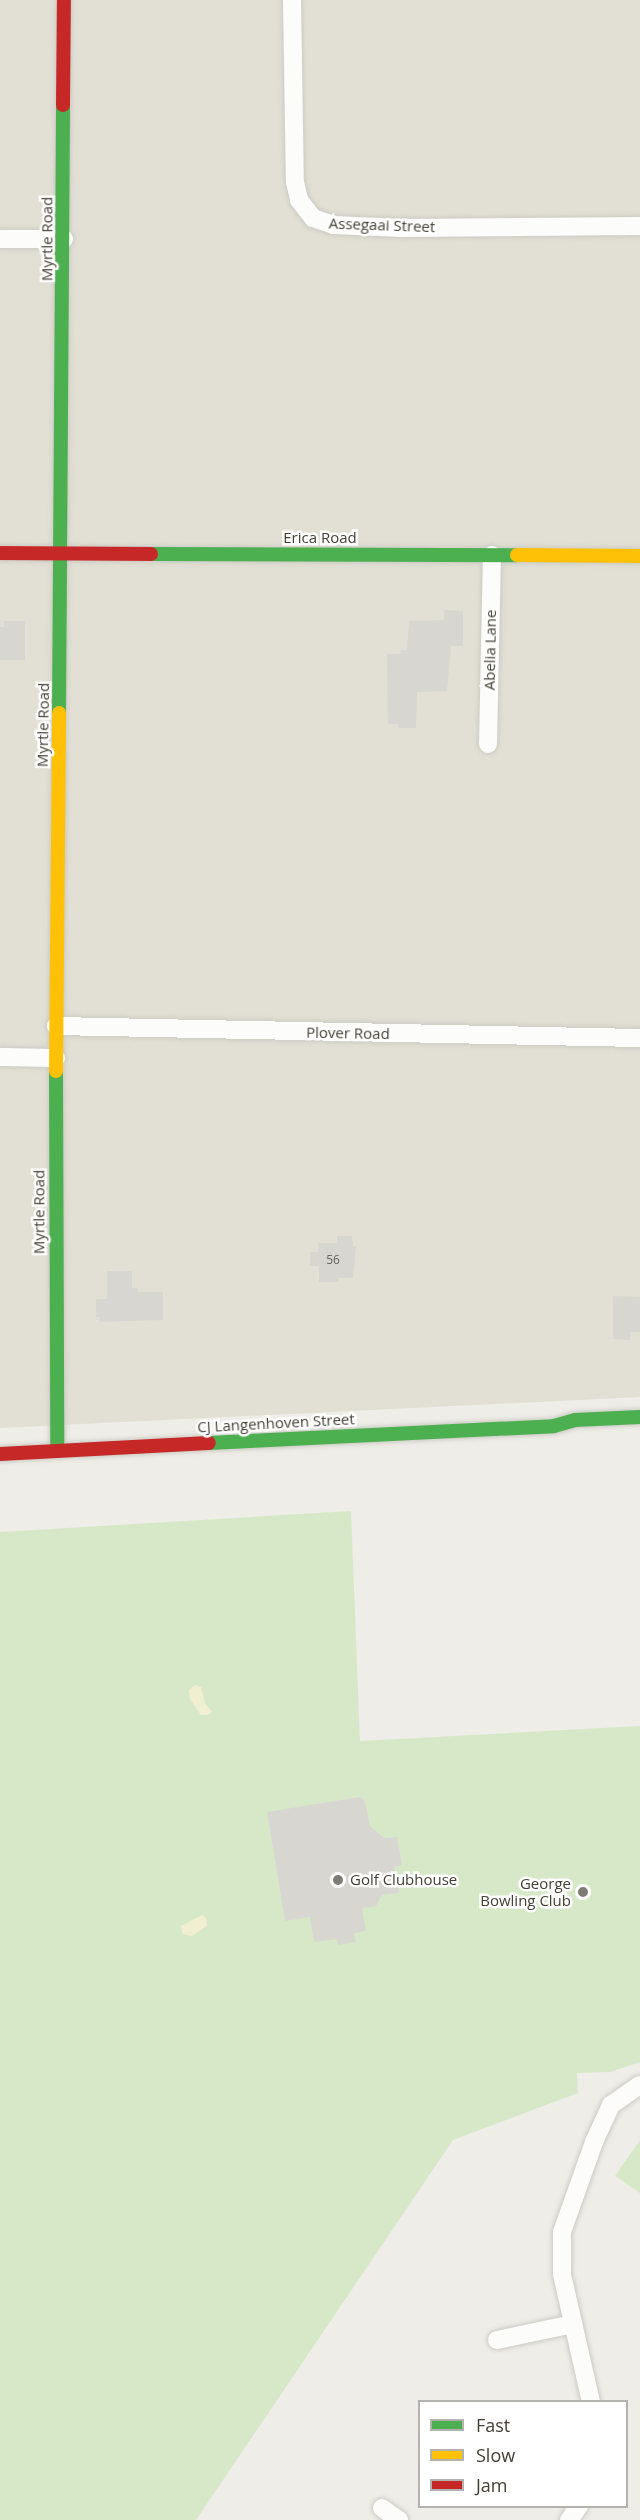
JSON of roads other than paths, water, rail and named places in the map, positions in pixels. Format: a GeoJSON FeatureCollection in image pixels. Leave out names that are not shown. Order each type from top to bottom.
{"type":"FeatureCollection","features":[{"type":"Feature","properties":{"kind":"main road","name":"Myrtle Road"},"geometry":{"type":"LineString","coordinates":[[57,1451],[56,1026],[64,239],[64,0]]}},
{"type":"Feature","properties":{"kind":"main road","name":"Erica Road"},"geometry":{"type":"LineString","coordinates":[[0,553],[640,556]]}},
{"type":"Feature","properties":{"kind":"main road","name":"CJ Langenhoven Street"},"geometry":{"type":"LineString","coordinates":[[0,1454],[554,1426],[575,1420],[640,1417]]}},
{"type":"Feature","properties":{"kind":"main road","name":"CJ Langenhoven Street"},"geometry":{"type":"LineString","coordinates":[[554,1426],[566,1432],[608,1433]]}},
{"type":"Feature","properties":{"kind":"street","name":"Assegaai Street"},"geometry":{"type":"LineString","coordinates":[[292,0],[295,182],[298,200],[313,218],[333,225],[403,228],[640,226]]}},
{"type":"Feature","properties":{"kind":"street"},"geometry":{"type":"LineString","coordinates":[[0,239],[64,239]]}},
{"type":"Feature","properties":{"kind":"street","name":"Abelia Lane"},"geometry":{"type":"LineString","coordinates":[[488,744],[492,555]]}},
{"type":"Feature","properties":{"kind":"street","name":"Plover Road"},"geometry":{"type":"LineString","coordinates":[[56,1026],[640,1038]]}},
{"type":"Feature","properties":{"kind":"street"},"geometry":{"type":"LineString","coordinates":[[0,1057],[56,1058]]}},
{"type":"Feature","properties":{"kind":"street"},"geometry":{"type":"LineString","coordinates":[[591,2400],[560,2258],[565,2221],[594,2142],[611,2105],[640,2085]]}},
{"type":"Feature","properties":{"kind":"street"},"geometry":{"type":"LineString","coordinates":[[497,2340],[573,2324]]}},
{"type":"Feature","properties":{"kind":"street"},"geometry":{"type":"LineString","coordinates":[[382,2508],[399,2520]]}},
{"type":"Feature","properties":{"kind":"place","name":"Golf Clubhouse"},"geometry":{"type":"Point","coordinates":[338,1880]}},
{"type":"Feature","properties":{"kind":"place","name":"George Bowling Club"},"geometry":{"type":"Point","coordinates":[583,1892]}}]}
